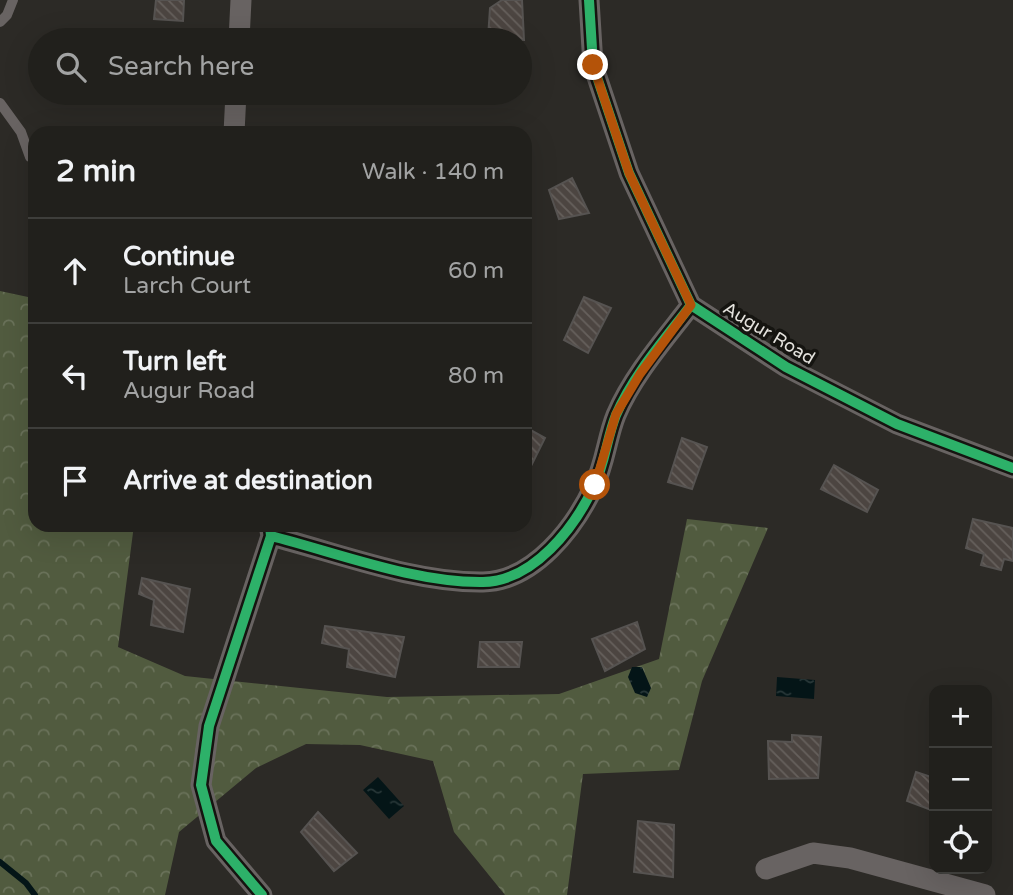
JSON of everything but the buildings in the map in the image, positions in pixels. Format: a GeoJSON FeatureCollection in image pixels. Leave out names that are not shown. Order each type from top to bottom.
{"type":"FeatureCollection","features":[{"type":"Feature","properties":{"kind":"street"},"geometry":{"type":"LineString","coordinates":[[240,28],[241,0]]}},
{"type":"Feature","properties":{"kind":"street"},"geometry":{"type":"LineString","coordinates":[[277,532],[433,578],[486,582],[524,571],[565,534],[595,485],[616,414],[640,374],[691,305],[629,173],[593,65],[589,0]]}},
{"type":"Feature","properties":{"kind":"street"},"geometry":{"type":"LineString","coordinates":[[234,126],[235,105]]}},
{"type":"Feature","properties":{"kind":"street","name":"Augur Road"},"geometry":{"type":"LineString","coordinates":[[691,305],[786,366],[897,424],[1013,468]]}},
{"type":"Feature","properties":{"kind":"street"},"geometry":{"type":"LineString","coordinates":[[262,895],[216,841],[201,785],[209,726],[269,532]]}},
{"type":"Feature","properties":{"kind":"street"},"geometry":{"type":"LineString","coordinates":[[766,869],[813,853],[850,858],[985,895]]}},
{"type":"Feature","properties":{"kind":"lane"},"geometry":{"type":"LineString","coordinates":[[0,22],[8,15],[13,0]]}},
{"type":"Feature","properties":{"kind":"lane"},"geometry":{"type":"LineString","coordinates":[[0,103],[21,132],[28,152]]}},
{"type":"Feature","properties":{"kind":"green space"},"geometry":{"type":"Polygon","coordinates":[[[0,291],[28,297],[28,532],[133,532],[118,647],[185,676],[387,697],[559,694],[659,659],[687,519],[768,528],[702,681],[679,770],[583,774],[567,895],[505,895],[454,832],[433,761],[360,745],[306,744],[256,768],[179,832],[165,895],[0,895],[0,291]]]}},
{"type":"Feature","properties":{"kind":"water"},"geometry":{"type":"Polygon","coordinates":[[[632,667],[642,667],[651,688],[647,697],[635,693],[628,677],[632,667]]]}},
{"type":"Feature","properties":{"kind":"water"},"geometry":{"type":"Polygon","coordinates":[[[777,677],[815,680],[814,699],[776,696],[777,677]]]}},
{"type":"Feature","properties":{"kind":"water"},"geometry":{"type":"Polygon","coordinates":[[[378,777],[404,806],[389,819],[363,790],[378,777]]]}},
{"type":"Feature","properties":{"kind":"waterway"},"geometry":{"type":"LineString","coordinates":[[0,862],[26,883],[35,895]]}},
{"type":"Feature","properties":{"kind":"cycle path"},"geometry":{"type":"LineString","coordinates":[[589,0],[593,65],[629,173],[691,305],[786,367],[897,424],[1013,468]]}},
{"type":"Feature","properties":{"kind":"cycle path"},"geometry":{"type":"LineString","coordinates":[[271,536],[377,566],[431,578],[483,582],[502,579],[519,572],[551,549],[576,518],[598,478],[613,423],[623,400],[650,358],[691,305]]}},
{"type":"Feature","properties":{"kind":"cycle path"},"geometry":{"type":"LineString","coordinates":[[262,895],[216,841],[201,785],[209,726],[271,532]]}},
{"type":"Feature","properties":{"kind":"route"},"geometry":{"type":"LineString","coordinates":[[593,65],[629,173],[691,305],[640,374],[616,414],[595,485]]}}]}
